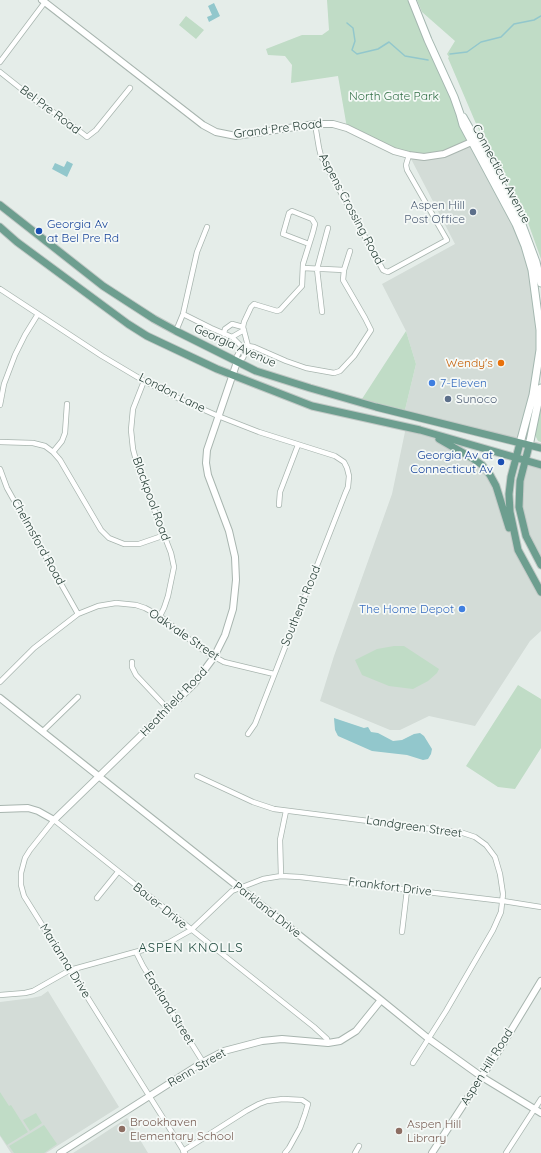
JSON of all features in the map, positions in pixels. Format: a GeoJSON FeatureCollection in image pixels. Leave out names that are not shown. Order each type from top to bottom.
{"type":"FeatureCollection","features":[{"type":"Feature","properties":{"kind":"main road","name":"Connecticut Avenue"},"geometry":{"type":"LineString","coordinates":[[412,0],[460,114],[463,125],[510,200],[521,222],[536,262],[541,283]]}},
{"type":"Feature","properties":{"kind":"main road","name":"Connecticut Avenue"},"geometry":{"type":"LineString","coordinates":[[474,141],[518,229],[531,263],[537,296],[540,350],[533,395],[515,458],[509,498],[511,522],[518,550],[541,592]]}},
{"type":"Feature","properties":{"kind":"main road","name":"Georgia Avenue"},"geometry":{"type":"LineString","coordinates":[[0,205],[103,286],[154,319],[237,362],[310,388],[383,409],[541,448]]}},
{"type":"Feature","properties":{"kind":"main road"},"geometry":{"type":"LineString","coordinates":[[0,227],[17,242],[128,324],[147,336],[233,376],[312,406],[429,433],[541,465]]}},
{"type":"Feature","properties":{"kind":"main road"},"geometry":{"type":"LineString","coordinates":[[541,388],[519,487],[519,508],[526,536],[541,565]]}},
{"type":"Feature","properties":{"kind":"main road"},"geometry":{"type":"LineString","coordinates":[[429,433],[472,458],[482,465],[490,475],[496,486],[511,535],[518,550]]}},
{"type":"Feature","properties":{"kind":"street"},"geometry":{"type":"LineString","coordinates":[[0,62],[43,1]]}},
{"type":"Feature","properties":{"kind":"street","name":"Grand Pre Road"},"geometry":{"type":"LineString","coordinates":[[43,1],[203,126],[216,132],[236,136],[326,123],[344,126],[388,149],[409,156],[424,157],[444,154],[474,141]]}},
{"type":"Feature","properties":{"kind":"street","name":"Bel Pre Road"},"geometry":{"type":"LineString","coordinates":[[0,72],[39,103],[64,119],[87,137],[96,130],[130,88]]}},
{"type":"Feature","properties":{"kind":"street","name":"Aspens Crossing Road"},"geometry":{"type":"LineString","coordinates":[[315,124],[321,156],[383,270],[388,272],[447,240],[407,170],[406,164],[409,156]]}},
{"type":"Feature","properties":{"kind":"street"},"geometry":{"type":"LineString","coordinates":[[237,362],[242,358],[248,346],[244,328],[246,315],[254,304],[277,311],[286,305],[302,286],[303,268],[310,244],[315,222],[308,217],[292,211],[289,213],[283,234],[310,244]]}},
{"type":"Feature","properties":{"kind":"street"},"geometry":{"type":"LineString","coordinates":[[176,331],[182,314],[194,261],[207,227]]}},
{"type":"Feature","properties":{"kind":"street"},"geometry":{"type":"LineString","coordinates":[[322,312],[317,268],[328,228]]}},
{"type":"Feature","properties":{"kind":"street"},"geometry":{"type":"LineString","coordinates":[[242,347],[254,347],[306,368],[334,373],[340,371],[354,356],[371,330],[343,280],[344,270],[350,251]]}},
{"type":"Feature","properties":{"kind":"street"},"geometry":{"type":"LineString","coordinates":[[303,268],[344,270]]}},
{"type":"Feature","properties":{"kind":"street","name":"London Lane"},"geometry":{"type":"LineString","coordinates":[[0,289],[102,356],[144,380],[180,399],[218,416],[298,445],[335,456],[344,462],[349,476]]}},
{"type":"Feature","properties":{"kind":"street"},"geometry":{"type":"LineString","coordinates":[[0,405],[2,384],[25,335],[38,314]]}},
{"type":"Feature","properties":{"kind":"street"},"geometry":{"type":"LineString","coordinates":[[182,314],[232,337],[242,347]]}},
{"type":"Feature","properties":{"kind":"street"},"geometry":{"type":"LineString","coordinates":[[224,334],[225,329],[232,324],[244,328]]}},
{"type":"Feature","properties":{"kind":"street"},"geometry":{"type":"LineString","coordinates":[[232,337],[237,335],[244,328]]}},
{"type":"Feature","properties":{"kind":"street"},"geometry":{"type":"LineString","coordinates":[[237,362],[237,356],[242,347]]}},
{"type":"Feature","properties":{"kind":"street","name":"Heathfield Road"},"geometry":{"type":"LineString","coordinates":[[99,776],[194,684],[214,657],[225,635],[235,595],[235,557],[229,532],[208,475],[206,463],[207,450],[237,362]]}},
{"type":"Feature","properties":{"kind":"street","name":"Blackpool Road"},"geometry":{"type":"LineString","coordinates":[[144,380],[134,410],[131,430],[133,449],[138,468],[165,535],[174,567],[168,596],[160,616]]}},
{"type":"Feature","properties":{"kind":"street"},"geometry":{"type":"LineString","coordinates":[[53,452],[62,441],[65,433],[67,404]]}},
{"type":"Feature","properties":{"kind":"street"},"geometry":{"type":"LineString","coordinates":[[0,442],[33,443],[45,446],[53,452],[60,460],[101,530],[109,538],[124,544],[139,544],[165,535]]}},
{"type":"Feature","properties":{"kind":"street"},"geometry":{"type":"LineString","coordinates":[[279,505],[280,492],[298,445]]}},
{"type":"Feature","properties":{"kind":"street","name":"Chelmsford Road"},"geometry":{"type":"LineString","coordinates":[[0,469],[7,488],[78,614]]}},
{"type":"Feature","properties":{"kind":"street","name":"Southend Road"},"geometry":{"type":"LineString","coordinates":[[248,734],[255,724],[348,487],[349,476]]}},
{"type":"Feature","properties":{"kind":"street","name":"Oakvale Street"},"geometry":{"type":"LineString","coordinates":[[0,682],[34,648],[78,614],[98,606],[116,603],[145,608],[160,616],[204,651],[224,662],[274,674]]}},
{"type":"Feature","properties":{"kind":"street"},"geometry":{"type":"LineString","coordinates":[[132,662],[132,668],[136,675],[168,709]]}},
{"type":"Feature","properties":{"kind":"street"},"geometry":{"type":"LineString","coordinates":[[43,731],[78,697]]}},
{"type":"Feature","properties":{"kind":"street","name":"Parkland Drive"},"geometry":{"type":"LineString","coordinates":[[0,698],[381,1000],[429,1040],[482,1077],[541,1113]]}},
{"type":"Feature","properties":{"kind":"street","name":"Marianna Drive"},"geometry":{"type":"LineString","coordinates":[[99,776],[54,820],[30,850],[25,858],[21,873],[21,885],[24,896],[184,1152]]}},
{"type":"Feature","properties":{"kind":"street","name":"Landgreen Street"},"geometry":{"type":"LineString","coordinates":[[197,776],[253,802],[274,809],[452,831],[475,837],[486,845],[495,857],[500,874],[503,901],[501,912],[493,930],[429,1040],[413,1064]]}},
{"type":"Feature","properties":{"kind":"street","name":"Bauer Drive"},"geometry":{"type":"LineString","coordinates":[[0,808],[28,808],[38,811],[54,820],[314,1027],[327,1039],[328,1043]]}},
{"type":"Feature","properties":{"kind":"street"},"geometry":{"type":"LineString","coordinates":[[281,876],[280,840],[286,811]]}},
{"type":"Feature","properties":{"kind":"street"},"geometry":{"type":"LineString","coordinates":[[97,898],[118,872]]}},
{"type":"Feature","properties":{"kind":"street","name":"Frankfort Drive"},"geometry":{"type":"LineString","coordinates":[[0,995],[25,993],[36,990],[70,970],[168,943],[191,930],[232,891],[263,879],[281,876],[503,901],[541,907]]}},
{"type":"Feature","properties":{"kind":"street"},"geometry":{"type":"LineString","coordinates":[[402,932],[407,890]]}},
{"type":"Feature","properties":{"kind":"street","name":"Eastland Street"},"geometry":{"type":"LineString","coordinates":[[136,952],[142,966],[204,1062]]}},
{"type":"Feature","properties":{"kind":"street","name":"Aspen Hill Road"},"geometry":{"type":"LineString","coordinates":[[432,1153],[482,1077],[541,981]]}},
{"type":"Feature","properties":{"kind":"street","name":"Renn Street"},"geometry":{"type":"LineString","coordinates":[[60,1153],[204,1062],[224,1051],[262,1040],[282,1039],[328,1043],[340,1041],[356,1031],[381,1000]]}},
{"type":"Feature","properties":{"kind":"street"},"geometry":{"type":"LineString","coordinates":[[184,1152],[246,1111],[260,1104],[267,1101],[283,1099],[302,1100],[308,1104],[300,1128],[285,1153]]}},
{"type":"Feature","properties":{"kind":"street"},"geometry":{"type":"LineString","coordinates":[[506,1153],[541,1099]]}},
{"type":"Feature","properties":{"kind":"street"},"geometry":{"type":"LineString","coordinates":[[355,1153],[359,1146]]}},
{"type":"Feature","properties":{"kind":"shaded area"},"geometry":{"type":"Polygon","coordinates":[[[471,142],[525,246],[540,350],[520,443],[404,414],[416,364],[406,331],[382,284],[455,244],[409,155],[471,142]]]}},
{"type":"Feature","properties":{"kind":"shaded area"},"geometry":{"type":"Polygon","coordinates":[[[406,427],[429,433],[487,470],[513,541],[541,592],[541,631],[530,641],[475,726],[429,716],[400,730],[390,730],[320,701],[334,656],[392,494],[406,427]]]}},
{"type":"Feature","properties":{"kind":"shaded area"},"geometry":{"type":"Polygon","coordinates":[[[524,461],[541,465],[541,565],[529,542],[519,507],[524,461]]]}},
{"type":"Feature","properties":{"kind":"shaded area"},"geometry":{"type":"Polygon","coordinates":[[[48,991],[119,1107],[46,1153],[11,1153],[0,1136],[0,1002],[41,996],[48,991]]]}},
{"type":"Feature","properties":{"kind":"shaded area","name":"Brookhaven Elementary School"},"geometry":{"type":"Polygon","coordinates":[[[127,1118],[148,1153],[73,1153],[95,1139],[127,1118]]]}},
{"type":"Feature","properties":{"kind":"green space","name":"North Gate Park"},"geometry":{"type":"Polygon","coordinates":[[[327,0],[410,0],[431,56],[471,142],[444,154],[409,155],[347,128],[338,76],[291,83],[292,65],[285,56],[268,55],[266,49],[302,35],[322,35],[329,30],[327,0]]]}},
{"type":"Feature","properties":{"kind":"green space"},"geometry":{"type":"Polygon","coordinates":[[[417,0],[541,0],[541,259],[526,217],[477,126],[448,58],[449,57],[447,54],[455,41],[422,12],[417,0]]]}},
{"type":"Feature","properties":{"kind":"green space"},"geometry":{"type":"Polygon","coordinates":[[[186,16],[204,30],[196,39],[179,25],[186,16]]]}},
{"type":"Feature","properties":{"kind":"green space"},"geometry":{"type":"Polygon","coordinates":[[[406,331],[416,364],[404,414],[360,402],[406,331]]]}},
{"type":"Feature","properties":{"kind":"green space"},"geometry":{"type":"Polygon","coordinates":[[[541,404],[541,442],[538,441],[535,435],[541,404]]]}},
{"type":"Feature","properties":{"kind":"green space"},"geometry":{"type":"Polygon","coordinates":[[[404,646],[439,669],[437,673],[428,681],[413,689],[389,686],[362,675],[355,660],[377,649],[404,646]]]}},
{"type":"Feature","properties":{"kind":"green space"},"geometry":{"type":"Polygon","coordinates":[[[518,685],[541,699],[541,748],[515,789],[498,787],[466,766],[518,685]]]}},
{"type":"Feature","properties":{"kind":"green space"},"geometry":{"type":"Polygon","coordinates":[[[0,1092],[9,1106],[11,1105],[28,1132],[7,1145],[0,1135],[0,1092]]]}},
{"type":"Feature","properties":{"kind":"green space"},"geometry":{"type":"Polygon","coordinates":[[[36,1113],[42,1123],[30,1131],[23,1120],[36,1113]]]}},
{"type":"Feature","properties":{"kind":"green space"},"geometry":{"type":"Polygon","coordinates":[[[44,1125],[57,1144],[44,1153],[14,1153],[9,1146],[44,1125]]]}},
{"type":"Feature","properties":{"kind":"water"},"geometry":{"type":"Polygon","coordinates":[[[214,3],[220,16],[209,22],[207,17],[212,15],[208,6],[214,3]]]}},
{"type":"Feature","properties":{"kind":"water"},"geometry":{"type":"Polygon","coordinates":[[[67,161],[73,164],[67,177],[52,169],[55,163],[64,167],[67,161]]]}},
{"type":"Feature","properties":{"kind":"water"},"geometry":{"type":"Polygon","coordinates":[[[334,718],[364,728],[368,727],[371,732],[378,733],[393,741],[402,740],[414,734],[420,733],[424,736],[432,749],[431,754],[428,759],[423,760],[407,755],[372,751],[338,736],[335,730],[334,718]]]}},
{"type":"Feature","properties":{"kind":"waterway"},"geometry":{"type":"LineString","coordinates":[[450,54],[467,52],[481,42],[501,37],[514,24],[534,20],[541,16]]}},
{"type":"Feature","properties":{"kind":"waterway"},"geometry":{"type":"LineString","coordinates":[[347,23],[353,28],[355,41],[352,50],[357,54],[378,49],[389,42],[405,56],[428,60]]}},
{"type":"Feature","properties":{"kind":"place","name":"Aspen Hill Post Office"},"geometry":{"type":"Point","coordinates":[473,212]}},
{"type":"Feature","properties":{"kind":"place","name":"Georgia Av at Bel Pre Rd"},"geometry":{"type":"Point","coordinates":[39,231]}},
{"type":"Feature","properties":{"kind":"place","name":"Wendy's"},"geometry":{"type":"Point","coordinates":[501,363]}},
{"type":"Feature","properties":{"kind":"place","name":"7-Eleven"},"geometry":{"type":"Point","coordinates":[432,383]}},
{"type":"Feature","properties":{"kind":"place","name":"Sunoco"},"geometry":{"type":"Point","coordinates":[448,399]}},
{"type":"Feature","properties":{"kind":"place","name":"Georgia Av at Connecticut Av"},"geometry":{"type":"Point","coordinates":[501,462]}},
{"type":"Feature","properties":{"kind":"place","name":"The Home Depot"},"geometry":{"type":"Point","coordinates":[462,609]}},
{"type":"Feature","properties":{"kind":"place","name":"Brookhaven Elementary School"},"geometry":{"type":"Point","coordinates":[122,1129]}},
{"type":"Feature","properties":{"kind":"place","name":"Aspen Hill Library"},"geometry":{"type":"Point","coordinates":[399,1131]}},
{"type":"Feature","properties":{"kind":"district","name":"ASPEN KNOLLS"},"geometry":{"type":"Point","coordinates":[191,948]}}]}
